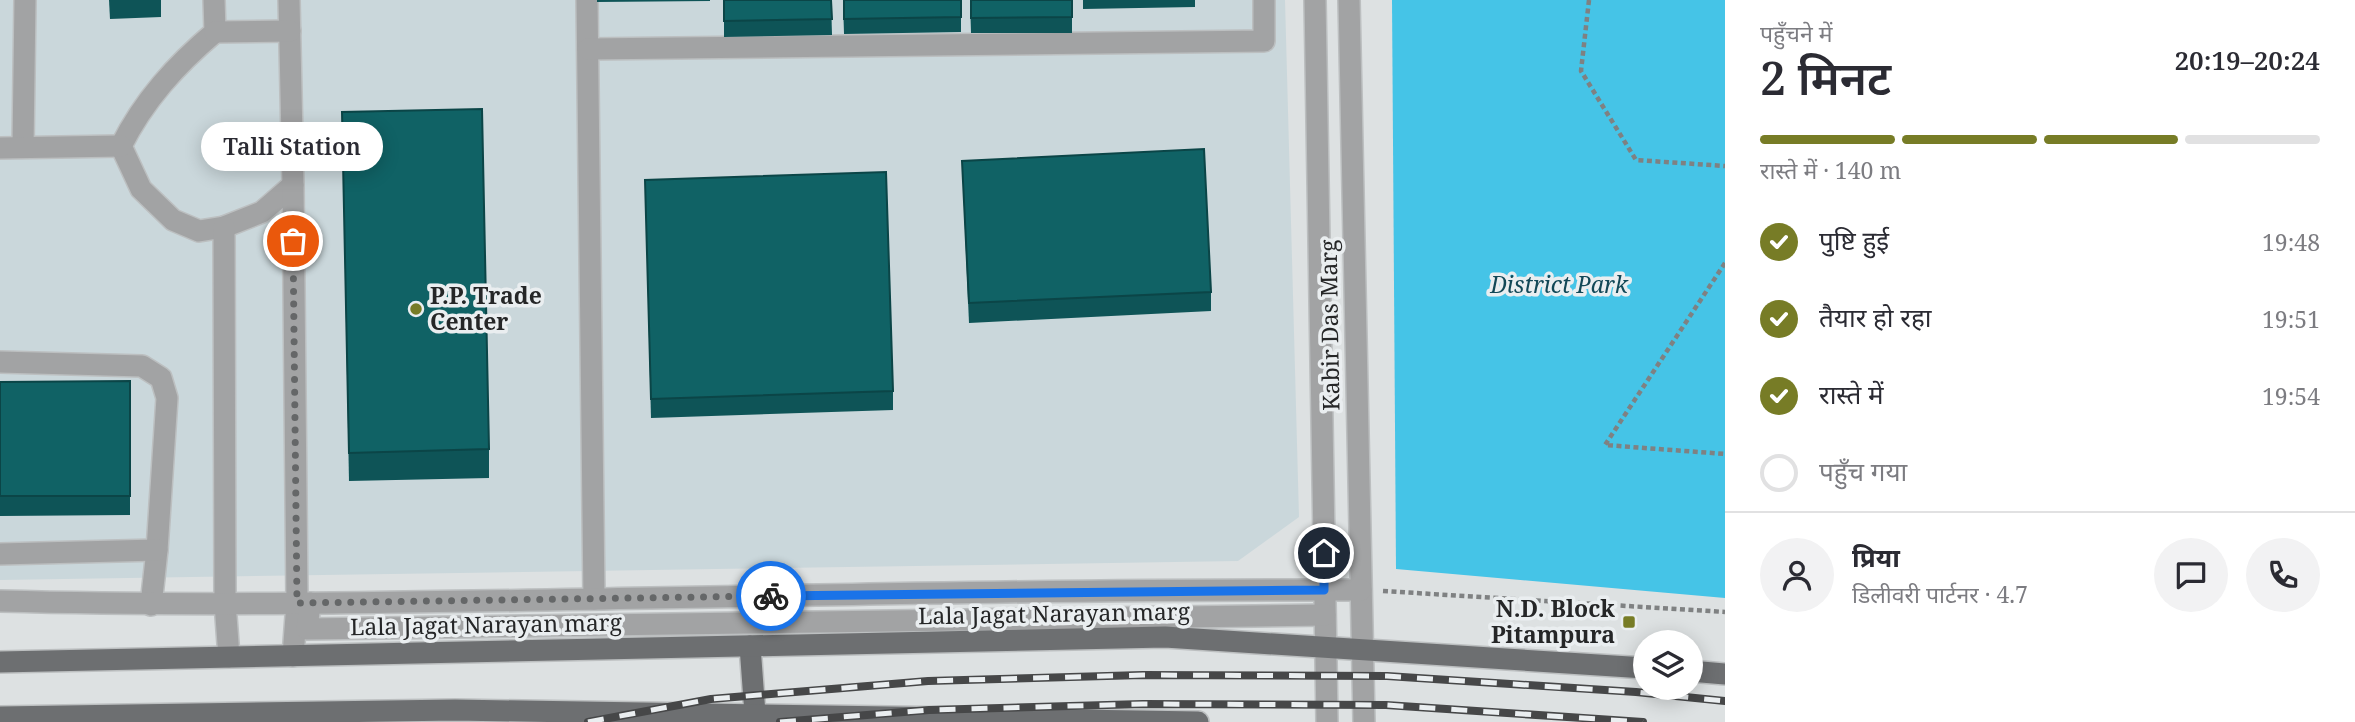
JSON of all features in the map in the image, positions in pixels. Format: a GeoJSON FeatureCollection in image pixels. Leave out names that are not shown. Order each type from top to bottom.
{"type":"FeatureCollection","features":[{"type":"Feature","properties":{"kind":"main road","name":"Lala Jagat Narayan marg"},"geometry":{"type":"LineString","coordinates":[[0,662],[1165,637],[1633,667]]}},
{"type":"Feature","properties":{"kind":"main road"},"geometry":{"type":"LineString","coordinates":[[750,646],[755,714]]}},
{"type":"Feature","properties":{"kind":"main road"},"geometry":{"type":"LineString","coordinates":[[1703,672],[1725,674]]}},
{"type":"Feature","properties":{"kind":"main road"},"geometry":{"type":"LineString","coordinates":[[0,716],[455,710],[1198,722]]}},
{"type":"Feature","properties":{"kind":"street"},"geometry":{"type":"LineString","coordinates":[[23,146],[25,0]]}},
{"type":"Feature","properties":{"kind":"street"},"geometry":{"type":"LineString","coordinates":[[214,0],[215,32]]}},
{"type":"Feature","properties":{"kind":"street"},"geometry":{"type":"LineString","coordinates":[[289,0],[304,603],[307,629],[1325,615]]}},
{"type":"Feature","properties":{"kind":"street"},"geometry":{"type":"LineString","coordinates":[[587,0],[594,599]]}},
{"type":"Feature","properties":{"kind":"street"},"geometry":{"type":"LineString","coordinates":[[588,49],[1264,41],[1264,0]]}},
{"type":"Feature","properties":{"kind":"street","name":"Kabir Das Marg"},"geometry":{"type":"LineString","coordinates":[[1315,0],[1326,722]]}},
{"type":"Feature","properties":{"kind":"street","name":"Kabir Das Marg"},"geometry":{"type":"LineString","coordinates":[[1349,0],[1364,722]]}},
{"type":"Feature","properties":{"kind":"street"},"geometry":{"type":"LineString","coordinates":[[121,146],[133,122],[182,59],[215,32],[290,31]]}},
{"type":"Feature","properties":{"kind":"street"},"geometry":{"type":"LineString","coordinates":[[0,148],[121,146]]}},
{"type":"Feature","properties":{"kind":"street"},"geometry":{"type":"LineString","coordinates":[[121,146],[141,189],[173,220],[199,231],[224,227],[262,212],[293,185]]}},
{"type":"Feature","properties":{"kind":"street"},"geometry":{"type":"LineString","coordinates":[[224,227],[225,603],[229,657]]}},
{"type":"Feature","properties":{"kind":"street"},"geometry":{"type":"LineString","coordinates":[[0,362],[142,366],[161,378],[167,398],[151,605]]}},
{"type":"Feature","properties":{"kind":"street"},"geometry":{"type":"LineString","coordinates":[[0,554],[157,550]]}},
{"type":"Feature","properties":{"kind":"street"},"geometry":{"type":"LineString","coordinates":[[0,601],[151,605],[1362,590]]}},
{"type":"Feature","properties":{"kind":"street"},"geometry":{"type":"LineString","coordinates":[[293,656],[304,603]]}},
{"type":"Feature","properties":{"kind":"path"},"geometry":{"type":"LineString","coordinates":[[1589,0],[1581,71],[1636,160],[1725,166]]}},
{"type":"Feature","properties":{"kind":"path"},"geometry":{"type":"LineString","coordinates":[[1725,263],[1605,445],[1725,454]]}},
{"type":"Feature","properties":{"kind":"path"},"geometry":{"type":"LineString","coordinates":[[1362,590],[1725,612]]}},
{"type":"Feature","properties":{"kind":"shaded area"},"geometry":{"type":"Polygon","coordinates":[[[0,0],[1285,0],[1299,517],[1238,561],[0,580],[0,0]]]}},
{"type":"Feature","properties":{"kind":"green space","name":"District Park"},"geometry":{"type":"Polygon","coordinates":[[[1392,0],[1725,0],[1725,598],[1396,569],[1392,0]]]}},
{"type":"Feature","properties":{"kind":"building"},"geometry":{"type":"Polygon","coordinates":[[[724,0],[831,0],[832,19],[724,21],[724,0]]]}},
{"type":"Feature","properties":{"kind":"building"},"geometry":{"type":"Polygon","coordinates":[[[844,0],[961,0],[961,17],[844,19],[844,0]]]}},
{"type":"Feature","properties":{"kind":"building"},"geometry":{"type":"Polygon","coordinates":[[[971,0],[1072,0],[1072,17],[971,18],[971,0]]]}},
{"type":"Feature","properties":{"kind":"building","name":"P.P. Trade Center"},"geometry":{"type":"Polygon","coordinates":[[[482,109],[489,449],[349,453],[342,112],[482,109]]]}},
{"type":"Feature","properties":{"kind":"building"},"geometry":{"type":"Polygon","coordinates":[[[1204,149],[1211,292],[969,303],[962,161],[1204,149]]]}},
{"type":"Feature","properties":{"kind":"building"},"geometry":{"type":"Polygon","coordinates":[[[886,172],[893,391],[651,399],[645,180],[886,172]]]}},
{"type":"Feature","properties":{"kind":"building"},"geometry":{"type":"Polygon","coordinates":[[[130,381],[130,496],[0,496],[0,382],[130,381]]]}},
{"type":"Feature","properties":{"kind":"railway"},"geometry":{"type":"LineString","coordinates":[[588,722],[711,699],[928,681],[1143,675],[1387,676],[1636,692],[1725,701]]}},
{"type":"Feature","properties":{"kind":"railway"},"geometry":{"type":"LineString","coordinates":[[780,722],[929,710],[1143,704],[1386,705],[1643,722]]}},
{"type":"Feature","properties":{"kind":"way so far"},"geometry":{"type":"LineString","coordinates":[[293,241],[297,603],[771,596]]}},
{"type":"Feature","properties":{"kind":"place","name":"Talli Station"},"geometry":{"type":"Point","coordinates":[293,241]}},
{"type":"Feature","properties":{"kind":"place","name":"P.P. Trade Center"},"geometry":{"type":"Point","coordinates":[416,309]}},
{"type":"Feature","properties":{"kind":"place","name":"N.D. Block Pitampura"},"geometry":{"type":"Point","coordinates":[1629,622]}},
{"type":"Feature","properties":{"kind":"route"},"geometry":{"type":"LineString","coordinates":[[771,596],[1324,590],[1324,553]]}}]}
